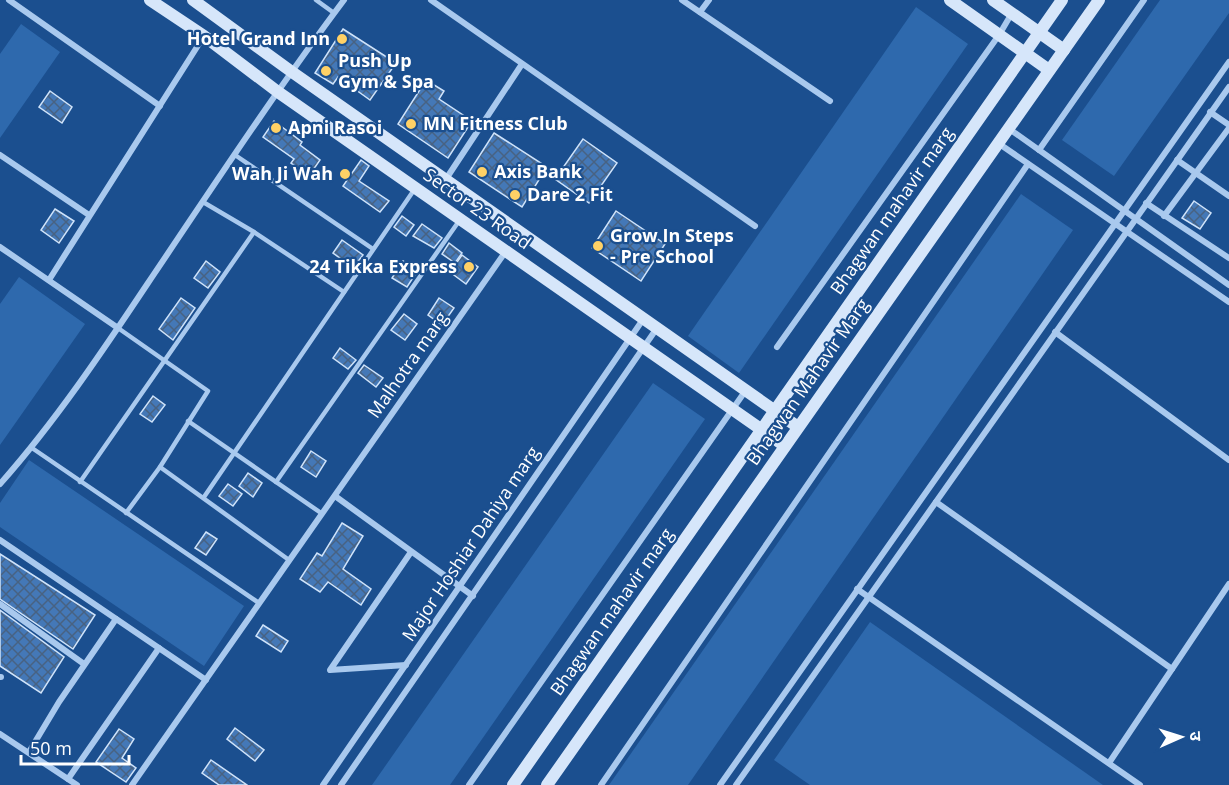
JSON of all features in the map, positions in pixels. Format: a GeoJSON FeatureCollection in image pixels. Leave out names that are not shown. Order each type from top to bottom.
{"type":"FeatureCollection","features":[{"type":"Feature","properties":{"kind":"main road","name":"Sector 23 Road"},"geometry":{"type":"LineString","coordinates":[[150,0],[785,446]]}},
{"type":"Feature","properties":{"kind":"main road","name":"Sector 23 Road"},"geometry":{"type":"LineString","coordinates":[[193,0],[798,427]]}},
{"type":"Feature","properties":{"kind":"main road"},"geometry":{"type":"LineString","coordinates":[[950,0],[1049,70]]}},
{"type":"Feature","properties":{"kind":"main road"},"geometry":{"type":"LineString","coordinates":[[993,0],[1064,50]]}},
{"type":"Feature","properties":{"kind":"main road"},"geometry":{"type":"LineString","coordinates":[[1039,32],[1062,0]]}},
{"type":"Feature","properties":{"kind":"main road","name":"Bhagwan Mahavir Marg"},"geometry":{"type":"LineString","coordinates":[[547,785],[1098,0]]}},
{"type":"Feature","properties":{"kind":"main road","name":"Bhagwan mahavir marg"},"geometry":{"type":"LineString","coordinates":[[513,785],[1039,32]]}},
{"type":"Feature","properties":{"kind":"street"},"geometry":{"type":"LineString","coordinates":[[9,0],[160,106]]}},
{"type":"Feature","properties":{"kind":"street"},"geometry":{"type":"LineString","coordinates":[[0,484],[32,448],[118,328],[278,92],[344,0]]}},
{"type":"Feature","properties":{"kind":"street"},"geometry":{"type":"LineString","coordinates":[[431,0],[755,226]]}},
{"type":"Feature","properties":{"kind":"street"},"geometry":{"type":"LineString","coordinates":[[682,0],[830,101]]}},
{"type":"Feature","properties":{"kind":"street"},"geometry":{"type":"LineString","coordinates":[[700,12],[709,0]]}},
{"type":"Feature","properties":{"kind":"street"},"geometry":{"type":"LineString","coordinates":[[1039,150],[1144,0]]}},
{"type":"Feature","properties":{"kind":"street"},"geometry":{"type":"LineString","coordinates":[[777,347],[999,35],[1012,13]]}},
{"type":"Feature","properties":{"kind":"street"},"geometry":{"type":"LineString","coordinates":[[49,280],[204,36]]}},
{"type":"Feature","properties":{"kind":"street"},"geometry":{"type":"LineString","coordinates":[[720,785],[1229,62]]}},
{"type":"Feature","properties":{"kind":"street"},"geometry":{"type":"LineString","coordinates":[[446,179],[522,64]]}},
{"type":"Feature","properties":{"kind":"street"},"geometry":{"type":"LineString","coordinates":[[736,785],[1229,87]]}},
{"type":"Feature","properties":{"kind":"street"},"geometry":{"type":"LineString","coordinates":[[1164,216],[1229,127],[1210,112]]}},
{"type":"Feature","properties":{"kind":"street"},"geometry":{"type":"LineString","coordinates":[[1008,128],[1229,285]]}},
{"type":"Feature","properties":{"kind":"street"},"geometry":{"type":"LineString","coordinates":[[998,142],[1229,302]]}},
{"type":"Feature","properties":{"kind":"street"},"geometry":{"type":"LineString","coordinates":[[0,155],[89,215]]}},
{"type":"Feature","properties":{"kind":"street"},"geometry":{"type":"LineString","coordinates":[[1177,160],[1229,196]]}},
{"type":"Feature","properties":{"kind":"street"},"geometry":{"type":"LineString","coordinates":[[601,785],[1028,164]]}},
{"type":"Feature","properties":{"kind":"street"},"geometry":{"type":"LineString","coordinates":[[1146,203],[1229,258]]}},
{"type":"Feature","properties":{"kind":"street"},"geometry":{"type":"LineString","coordinates":[[0,247],[118,328]]}},
{"type":"Feature","properties":{"kind":"street","name":"Malhotra marg"},"geometry":{"type":"LineString","coordinates":[[132,785],[506,251]]}},
{"type":"Feature","properties":{"kind":"street","name":"Major Hoshiar Dahiya marg"},"geometry":{"type":"LineString","coordinates":[[323,785],[644,318]]}},
{"type":"Feature","properties":{"kind":"street","name":"Major Hoshiar Dahiya marg"},"geometry":{"type":"LineString","coordinates":[[341,785],[657,328]]}},
{"type":"Feature","properties":{"kind":"street"},"geometry":{"type":"LineString","coordinates":[[1055,332],[1229,460]]}},
{"type":"Feature","properties":{"kind":"street"},"geometry":{"type":"LineString","coordinates":[[469,785],[746,390]]}},
{"type":"Feature","properties":{"kind":"street"},"geometry":{"type":"LineString","coordinates":[[334,496],[473,596]]}},
{"type":"Feature","properties":{"kind":"street"},"geometry":{"type":"LineString","coordinates":[[936,501],[1172,669]]}},
{"type":"Feature","properties":{"kind":"street"},"geometry":{"type":"LineString","coordinates":[[0,540],[206,680]]}},
{"type":"Feature","properties":{"kind":"street"},"geometry":{"type":"LineString","coordinates":[[406,665],[330,670],[411,552]]}},
{"type":"Feature","properties":{"kind":"street"},"geometry":{"type":"LineString","coordinates":[[1109,763],[1229,584]]}},
{"type":"Feature","properties":{"kind":"street"},"geometry":{"type":"LineString","coordinates":[[857,589],[1140,785]]}},
{"type":"Feature","properties":{"kind":"street"},"geometry":{"type":"LineString","coordinates":[[0,604],[84,664]]}},
{"type":"Feature","properties":{"kind":"street"},"geometry":{"type":"LineString","coordinates":[[29,752],[84,664],[116,620]]}},
{"type":"Feature","properties":{"kind":"street"},"geometry":{"type":"LineString","coordinates":[[68,779],[159,648]]}},
{"type":"Feature","properties":{"kind":"street"},"geometry":{"type":"LineString","coordinates":[[0,734],[77,785]]}},
{"type":"Feature","properties":{"kind":"lane"},"geometry":{"type":"LineString","coordinates":[[316,0],[334,14]]}},
{"type":"Feature","properties":{"kind":"lane"},"geometry":{"type":"LineString","coordinates":[[235,155],[373,249]]}},
{"type":"Feature","properties":{"kind":"lane"},"geometry":{"type":"LineString","coordinates":[[204,497],[415,188]]}},
{"type":"Feature","properties":{"kind":"lane"},"geometry":{"type":"LineString","coordinates":[[203,202],[254,232],[344,292]]}},
{"type":"Feature","properties":{"kind":"lane"},"geometry":{"type":"LineString","coordinates":[[276,482],[460,219]]}},
{"type":"Feature","properties":{"kind":"lane"},"geometry":{"type":"LineString","coordinates":[[80,482],[254,232]]}},
{"type":"Feature","properties":{"kind":"lane"},"geometry":{"type":"LineString","coordinates":[[118,328],[208,392],[160,467],[126,513]]}},
{"type":"Feature","properties":{"kind":"lane"},"geometry":{"type":"LineString","coordinates":[[188,421],[321,513]]}},
{"type":"Feature","properties":{"kind":"lane"},"geometry":{"type":"LineString","coordinates":[[32,448],[259,603]]}},
{"type":"Feature","properties":{"kind":"lane"},"geometry":{"type":"LineString","coordinates":[[160,467],[289,560]]}},
{"type":"Feature","properties":{"kind":"shaded area"},"geometry":{"type":"Polygon","coordinates":[[[1160,0],[1229,0],[1229,13],[1114,176],[1062,140],[1160,0]]]}},
{"type":"Feature","properties":{"kind":"shaded area"},"geometry":{"type":"Polygon","coordinates":[[[916,7],[968,44],[739,373],[688,336],[916,7]]]}},
{"type":"Feature","properties":{"kind":"shaded area"},"geometry":{"type":"Polygon","coordinates":[[[21,24],[60,52],[0,138],[0,54],[21,24]]]}},
{"type":"Feature","properties":{"kind":"shaded area"},"geometry":{"type":"Polygon","coordinates":[[[1021,194],[1073,230],[688,785],[609,785],[1021,194]]]}},
{"type":"Feature","properties":{"kind":"shaded area"},"geometry":{"type":"Polygon","coordinates":[[[19,277],[85,324],[0,445],[0,304],[19,277]]]}},
{"type":"Feature","properties":{"kind":"shaded area"},"geometry":{"type":"Polygon","coordinates":[[[653,383],[705,419],[450,785],[372,785],[653,383]]]}},
{"type":"Feature","properties":{"kind":"shaded area"},"geometry":{"type":"Polygon","coordinates":[[[29,460],[244,606],[204,666],[0,527],[0,503],[29,460]]]}},
{"type":"Feature","properties":{"kind":"shaded area"},"geometry":{"type":"Polygon","coordinates":[[[870,622],[1103,785],[810,785],[774,760],[870,622]]]}},
{"type":"Feature","properties":{"kind":"building"},"geometry":{"type":"Polygon","coordinates":[[[343,29],[396,63],[370,100],[338,77],[333,84],[315,73],[343,29]]]}},
{"type":"Feature","properties":{"kind":"building"},"geometry":{"type":"Polygon","coordinates":[[[426,80],[444,91],[439,99],[472,121],[448,158],[398,124],[426,80]]]}},
{"type":"Feature","properties":{"kind":"building"},"geometry":{"type":"Polygon","coordinates":[[[50,91],[72,107],[62,123],[39,107],[50,91]]]}},
{"type":"Feature","properties":{"kind":"building"},"geometry":{"type":"Polygon","coordinates":[[[274,121],[302,142],[300,145],[320,160],[309,176],[291,163],[294,159],[263,137],[274,121]]]}},
{"type":"Feature","properties":{"kind":"building"},"geometry":{"type":"Polygon","coordinates":[[[494,133],[547,167],[522,207],[469,172],[494,133]]]}},
{"type":"Feature","properties":{"kind":"building"},"geometry":{"type":"Polygon","coordinates":[[[583,139],[617,163],[589,203],[555,179],[583,139]]]}},
{"type":"Feature","properties":{"kind":"building"},"geometry":{"type":"Polygon","coordinates":[[[361,160],[369,166],[359,181],[389,201],[380,212],[343,186],[361,160]]]}},
{"type":"Feature","properties":{"kind":"building"},"geometry":{"type":"Polygon","coordinates":[[[1194,201],[1211,213],[1200,229],[1182,218],[1194,201]]]}},
{"type":"Feature","properties":{"kind":"building"},"geometry":{"type":"Polygon","coordinates":[[[55,209],[74,221],[59,243],[41,230],[55,209]]]}},
{"type":"Feature","properties":{"kind":"building"},"geometry":{"type":"Polygon","coordinates":[[[616,211],[665,244],[641,281],[592,248],[616,211]]]}},
{"type":"Feature","properties":{"kind":"building"},"geometry":{"type":"Polygon","coordinates":[[[402,216],[414,225],[406,236],[394,227],[402,216]]]}},
{"type":"Feature","properties":{"kind":"building"},"geometry":{"type":"Polygon","coordinates":[[[422,224],[442,238],[434,248],[413,236],[422,224]]]}},
{"type":"Feature","properties":{"kind":"building"},"geometry":{"type":"Polygon","coordinates":[[[342,240],[363,255],[353,268],[333,253],[342,240]]]}},
{"type":"Feature","properties":{"kind":"building"},"geometry":{"type":"Polygon","coordinates":[[[449,243],[462,253],[455,263],[442,254],[449,243]]]}},
{"type":"Feature","properties":{"kind":"building"},"geometry":{"type":"Polygon","coordinates":[[[462,255],[478,267],[466,284],[450,272],[462,255]]]}},
{"type":"Feature","properties":{"kind":"building"},"geometry":{"type":"Polygon","coordinates":[[[206,261],[220,272],[208,288],[194,278],[206,261]]]}},
{"type":"Feature","properties":{"kind":"building"},"geometry":{"type":"Polygon","coordinates":[[[403,261],[418,270],[407,287],[392,278],[403,261]]]}},
{"type":"Feature","properties":{"kind":"building"},"geometry":{"type":"Polygon","coordinates":[[[181,298],[195,308],[173,340],[159,329],[181,298]]]}},
{"type":"Feature","properties":{"kind":"building"},"geometry":{"type":"Polygon","coordinates":[[[439,298],[454,308],[442,325],[428,315],[439,298]]]}},
{"type":"Feature","properties":{"kind":"building"},"geometry":{"type":"Polygon","coordinates":[[[404,314],[417,324],[405,340],[391,330],[404,314]]]}},
{"type":"Feature","properties":{"kind":"building"},"geometry":{"type":"Polygon","coordinates":[[[340,348],[356,360],[348,369],[333,358],[340,348]]]}},
{"type":"Feature","properties":{"kind":"building"},"geometry":{"type":"Polygon","coordinates":[[[364,365],[383,378],[376,387],[358,373],[364,365]]]}},
{"type":"Feature","properties":{"kind":"building"},"geometry":{"type":"Polygon","coordinates":[[[153,396],[165,405],[152,422],[140,414],[153,396]]]}},
{"type":"Feature","properties":{"kind":"building"},"geometry":{"type":"Polygon","coordinates":[[[311,451],[326,461],[316,477],[301,467],[311,451]]]}},
{"type":"Feature","properties":{"kind":"building"},"geometry":{"type":"Polygon","coordinates":[[[248,473],[262,483],[253,497],[239,486],[248,473]]]}},
{"type":"Feature","properties":{"kind":"building"},"geometry":{"type":"Polygon","coordinates":[[[228,484],[242,494],[233,506],[219,496],[228,484]]]}},
{"type":"Feature","properties":{"kind":"building"},"geometry":{"type":"Polygon","coordinates":[[[342,523],[363,536],[343,569],[371,589],[361,605],[328,582],[320,592],[300,579],[317,553],[322,556],[342,523]]]}},
{"type":"Feature","properties":{"kind":"building"},"geometry":{"type":"Polygon","coordinates":[[[206,532],[217,539],[206,555],[195,548],[206,532]]]}},
{"type":"Feature","properties":{"kind":"building"},"geometry":{"type":"Polygon","coordinates":[[[0,554],[95,615],[73,649],[0,599],[0,554]]]}},
{"type":"Feature","properties":{"kind":"building"},"geometry":{"type":"Polygon","coordinates":[[[0,610],[64,657],[41,693],[0,666],[0,610]]]}},
{"type":"Feature","properties":{"kind":"building"},"geometry":{"type":"Polygon","coordinates":[[[263,625],[288,641],[281,652],[256,636],[263,625]]]}},
{"type":"Feature","properties":{"kind":"building"},"geometry":{"type":"Polygon","coordinates":[[[235,728],[264,750],[255,761],[227,739],[235,728]]]}},
{"type":"Feature","properties":{"kind":"building"},"geometry":{"type":"Polygon","coordinates":[[[119,729],[134,739],[122,758],[136,768],[126,782],[96,762],[119,729]]]}},
{"type":"Feature","properties":{"kind":"building"},"geometry":{"type":"Polygon","coordinates":[[[211,760],[247,785],[219,785],[202,773],[211,760]]]}},
{"type":"Feature","properties":{"kind":"place","name":"Hotel Grand Inn"},"geometry":{"type":"Point","coordinates":[342,39]}},
{"type":"Feature","properties":{"kind":"place","name":"Push Up Gym & Spa"},"geometry":{"type":"Point","coordinates":[326,71]}},
{"type":"Feature","properties":{"kind":"place","name":"MN Fitness Club"},"geometry":{"type":"Point","coordinates":[411,124]}},
{"type":"Feature","properties":{"kind":"place","name":"Apni Rasoi"},"geometry":{"type":"Point","coordinates":[276,128]}},
{"type":"Feature","properties":{"kind":"place","name":"Axis Bank"},"geometry":{"type":"Point","coordinates":[482,172]}},
{"type":"Feature","properties":{"kind":"place","name":"Wah Ji Wah"},"geometry":{"type":"Point","coordinates":[345,174]}},
{"type":"Feature","properties":{"kind":"place","name":"Dare 2 Fit"},"geometry":{"type":"Point","coordinates":[515,195]}},
{"type":"Feature","properties":{"kind":"place","name":"Grow In Steps - Pre School"},"geometry":{"type":"Point","coordinates":[598,246]}},
{"type":"Feature","properties":{"kind":"place","name":"24 Tikka Express"},"geometry":{"type":"Point","coordinates":[469,267]}}]}
